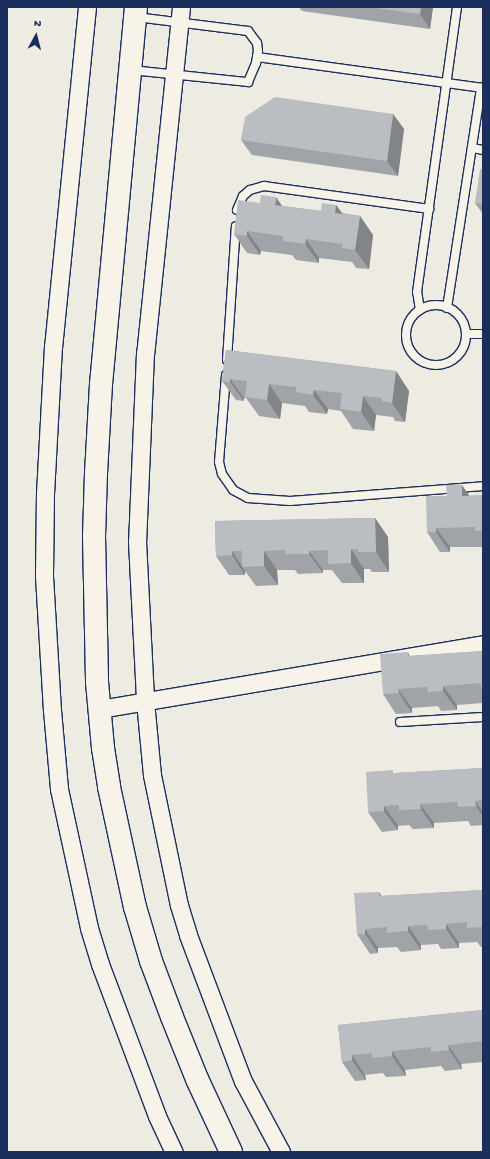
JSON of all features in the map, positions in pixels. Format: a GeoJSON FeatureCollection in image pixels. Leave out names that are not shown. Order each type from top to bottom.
{"type":"FeatureCollection","features":[{"type":"Feature","properties":{"kind":"main road"},"geometry":{"type":"LineString","coordinates":[[133,10],[130,70],[102,384],[96,473],[94,536],[95,615],[100,709],[109,788],[135,907],[151,961],[196,1079],[231,1152]]}},
{"type":"Feature","properties":{"kind":"main road"},"geometry":{"type":"LineString","coordinates":[[133,10],[92,383],[86,473],[84,552],[88,683],[93,749],[111,850],[125,910],[141,964],[187,1083],[220,1152]]}},
{"type":"Feature","properties":{"kind":"street"},"geometry":{"type":"LineString","coordinates":[[87,7],[53,346],[45,493],[44,576],[52,710],[60,789],[89,928],[100,964],[157,1116],[174,1152]]}},
{"type":"Feature","properties":{"kind":"street"},"geometry":{"type":"LineString","coordinates":[[180,15],[145,353],[138,496],[137,573],[145,702],[152,775],[180,905],[188,935],[243,1081],[281,1152]]}},
{"type":"Feature","properties":{"kind":"street"},"geometry":{"type":"LineString","coordinates":[[100,709],[483,644]]}},
{"type":"Feature","properties":{"kind":"lane"},"geometry":{"type":"LineString","coordinates":[[420,310],[417,292],[457,7]]}},
{"type":"Feature","properties":{"kind":"lane"},"geometry":{"type":"LineString","coordinates":[[130,70],[248,82],[252,76],[257,57],[257,43],[248,31],[180,15],[133,10]]}},
{"type":"Feature","properties":{"kind":"lane"},"geometry":{"type":"LineString","coordinates":[[257,57],[482,88],[447,308]]}},
{"type":"Feature","properties":{"kind":"lane"},"geometry":{"type":"LineString","coordinates":[[472,148],[483,150]]}},
{"type":"Feature","properties":{"kind":"lane"},"geometry":{"type":"LineString","coordinates":[[429,209],[264,186],[250,190],[244,196],[237,210],[219,462],[222,474],[234,490],[248,498],[260,500],[290,501],[483,486]]}},
{"type":"Feature","properties":{"kind":"lane"},"geometry":{"type":"LineString","coordinates":[[438,305],[447,308],[461,318],[466,334],[461,351],[455,359],[437,365],[427,364],[418,359],[411,352],[407,344],[406,334],[408,324],[420,310],[438,305]]}},
{"type":"Feature","properties":{"kind":"lane"},"geometry":{"type":"LineString","coordinates":[[466,334],[483,334]]}},
{"type":"Feature","properties":{"kind":"lane"},"geometry":{"type":"LineString","coordinates":[[400,722],[483,718]]}},
{"type":"Feature","properties":{"kind":"building"},"geometry":{"type":"Polygon","coordinates":[[[369,7],[421,7],[420,14],[369,7]]]}},
{"type":"Feature","properties":{"kind":"building"},"geometry":{"type":"Polygon","coordinates":[[[275,97],[393,114],[387,161],[241,140],[245,117],[275,97]]]}},
{"type":"Feature","properties":{"kind":"building"},"geometry":{"type":"Polygon","coordinates":[[[480,169],[483,169],[483,204],[475,203],[480,169]]]}},
{"type":"Feature","properties":{"kind":"building"},"geometry":{"type":"Polygon","coordinates":[[[261,195],[276,197],[275,205],[321,211],[322,203],[336,205],[335,213],[360,216],[355,250],[342,248],[343,244],[306,239],[305,244],[283,241],[283,236],[247,231],[247,236],[234,234],[238,200],[260,203],[261,195]]]}},
{"type":"Feature","properties":{"kind":"building"},"geometry":{"type":"Polygon","coordinates":[[[226,350],[396,371],[392,403],[382,401],[382,398],[363,396],[361,412],[340,409],[342,393],[314,390],[313,395],[296,392],[296,387],[269,384],[267,400],[245,397],[247,381],[230,379],[230,382],[222,381],[226,350]]]}},
{"type":"Feature","properties":{"kind":"building"},"geometry":{"type":"Polygon","coordinates":[[[446,485],[462,485],[462,496],[483,495],[483,531],[475,531],[475,527],[436,528],[436,532],[427,532],[426,496],[447,496],[446,485]]]}},
{"type":"Feature","properties":{"kind":"building"},"geometry":{"type":"Polygon","coordinates":[[[375,518],[376,552],[358,552],[358,549],[351,549],[351,563],[328,564],[328,550],[309,551],[309,554],[285,554],[285,550],[264,551],[264,566],[242,567],[242,551],[232,551],[232,555],[216,556],[215,521],[375,518]]]}},
{"type":"Feature","properties":{"kind":"building"},"geometry":{"type":"Polygon","coordinates":[[[483,651],[483,688],[481,688],[481,683],[443,686],[443,691],[428,692],[427,687],[398,689],[399,693],[383,694],[380,654],[408,652],[408,656],[483,651]]]}},
{"type":"Feature","properties":{"kind":"building"},"geometry":{"type":"Polygon","coordinates":[[[483,768],[483,800],[475,801],[476,806],[458,807],[457,802],[420,804],[421,809],[399,810],[399,805],[384,806],[384,811],[368,812],[366,772],[393,770],[393,773],[483,768]]]}},
{"type":"Feature","properties":{"kind":"building"},"geometry":{"type":"Polygon","coordinates":[[[483,890],[483,927],[467,928],[467,922],[446,924],[446,929],[428,930],[427,925],[408,926],[408,931],[387,933],[387,927],[365,929],[365,934],[357,934],[354,893],[379,892],[379,896],[483,890]]]}},
{"type":"Feature","properties":{"kind":"building"},"geometry":{"type":"Polygon","coordinates":[[[483,1010],[483,1041],[448,1045],[449,1050],[431,1052],[431,1047],[392,1051],[392,1056],[373,1058],[372,1053],[352,1055],[352,1060],[342,1062],[338,1025],[483,1010]]]}}]}
